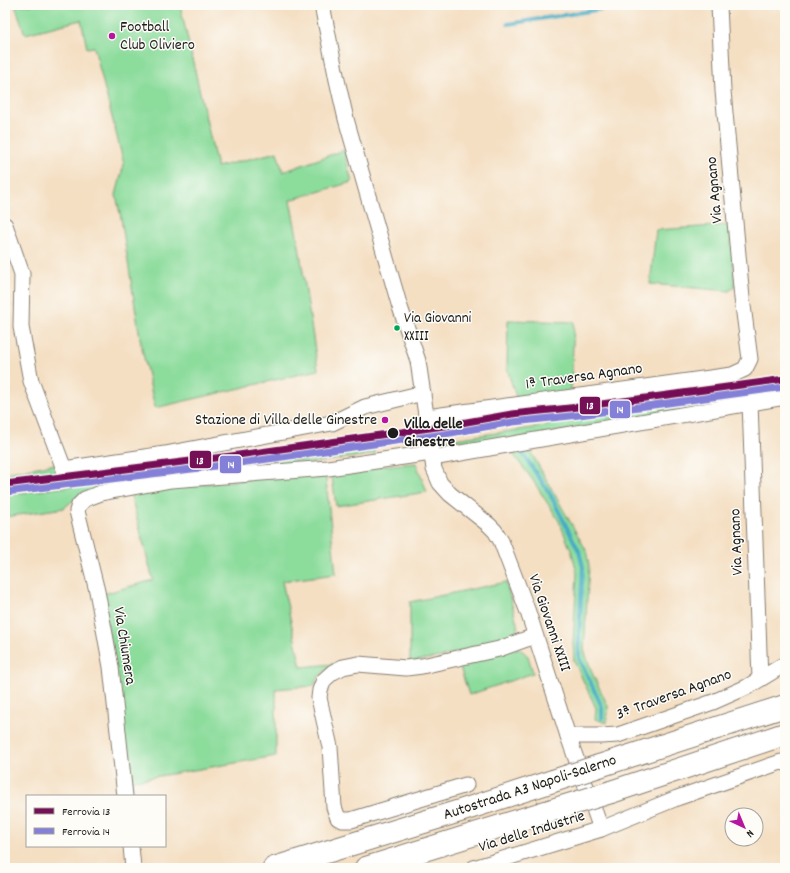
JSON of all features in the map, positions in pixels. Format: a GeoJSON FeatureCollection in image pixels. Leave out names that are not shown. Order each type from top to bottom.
{"type":"FeatureCollection","features":[{"type":"Feature","properties":{"kind":"highway","name":"Autostrada A3 Napoli-Salerno"},"geometry":{"type":"LineString","coordinates":[[274,868],[463,810],[785,706]]}},
{"type":"Feature","properties":{"kind":"highway","name":"Autostrada A3 Napoli-Salerno"},"geometry":{"type":"LineString","coordinates":[[366,868],[611,792],[785,734]]}},
{"type":"Feature","properties":{"kind":"street","name":"Via Giovanni XXIII"},"geometry":{"type":"LineString","coordinates":[[322,5],[346,119],[397,297],[418,361],[432,456],[440,483],[450,494],[489,525],[501,541],[528,612],[568,736],[601,830]]}},
{"type":"Feature","properties":{"kind":"street","name":"Via Agnano"},"geometry":{"type":"LineString","coordinates":[[719,5],[723,91],[742,298],[750,359],[746,369]]}},
{"type":"Feature","properties":{"kind":"street"},"geometry":{"type":"LineString","coordinates":[[5,225],[22,274],[21,327],[31,381],[64,469],[165,454],[332,423],[365,407],[423,393]]}},
{"type":"Feature","properties":{"kind":"street","name":"1ª Traversa Agnano"},"geometry":{"type":"LineString","coordinates":[[427,417],[732,375],[746,369]]}},
{"type":"Feature","properties":{"kind":"street"},"geometry":{"type":"LineString","coordinates":[[432,456],[785,397]]}},
{"type":"Feature","properties":{"kind":"street","name":"Via Agnano"},"geometry":{"type":"LineString","coordinates":[[750,403],[760,679]]}},
{"type":"Feature","properties":{"kind":"street","name":"Via Chiumera"},"geometry":{"type":"LineString","coordinates":[[125,795],[111,667],[97,591],[77,511],[79,504],[85,499],[102,493],[171,480],[328,468],[432,456]]}},
{"type":"Feature","properties":{"kind":"street"},"geometry":{"type":"LineString","coordinates":[[466,785],[351,820],[343,820],[338,818],[334,807],[330,747],[319,698],[324,680],[333,672],[343,667],[358,664],[406,668],[422,666],[480,654],[535,636]]}},
{"type":"Feature","properties":{"kind":"street","name":"3ª Traversa Agnano"},"geometry":{"type":"LineString","coordinates":[[568,736],[618,735],[713,702],[747,687],[785,664]]}},
{"type":"Feature","properties":{"kind":"street"},"geometry":{"type":"LineString","coordinates":[[601,830],[677,798],[781,762],[785,763]]}},
{"type":"Feature","properties":{"kind":"street","name":"Via delle Industrie"},"geometry":{"type":"LineString","coordinates":[[474,868],[513,862],[601,830]]}},
{"type":"Feature","properties":{"kind":"street"},"geometry":{"type":"LineString","coordinates":[[131,847],[133,868]]}},
{"type":"Feature","properties":{"kind":"green space"},"geometry":{"type":"Polygon","coordinates":[[[15,5],[180,5],[217,167],[277,152],[283,172],[344,150],[352,182],[290,200],[299,246],[318,370],[155,408],[141,344],[116,195],[124,164],[94,47],[87,48],[81,20],[25,34],[15,5]]]}},
{"type":"Feature","properties":{"kind":"green space"},"geometry":{"type":"Polygon","coordinates":[[[730,225],[735,287],[729,291],[650,284],[656,230],[730,225]]]}},
{"type":"Feature","properties":{"kind":"green space"},"geometry":{"type":"Polygon","coordinates":[[[508,320],[574,322],[571,393],[517,400],[507,369],[508,320]]]}},
{"type":"Feature","properties":{"kind":"green space"},"geometry":{"type":"Polygon","coordinates":[[[783,388],[784,392],[442,452],[439,441],[547,426],[546,421],[783,388]]]}},
{"type":"Feature","properties":{"kind":"green space"},"geometry":{"type":"Polygon","coordinates":[[[528,447],[586,550],[589,566],[584,650],[593,675],[608,706],[607,723],[595,719],[596,708],[574,661],[573,643],[577,573],[572,553],[559,521],[532,479],[510,450],[528,447]]]}},
{"type":"Feature","properties":{"kind":"green space"},"geometry":{"type":"Polygon","coordinates":[[[375,450],[375,454],[77,497],[64,508],[5,517],[5,495],[293,456],[294,461],[375,450]]]}},
{"type":"Feature","properties":{"kind":"green space"},"geometry":{"type":"Polygon","coordinates":[[[416,463],[427,492],[336,506],[331,470],[416,463]]]}},
{"type":"Feature","properties":{"kind":"green space"},"geometry":{"type":"Polygon","coordinates":[[[54,464],[56,474],[5,482],[5,473],[54,464]]]}},
{"type":"Feature","properties":{"kind":"green space"},"geometry":{"type":"Polygon","coordinates":[[[325,471],[336,574],[282,581],[301,667],[334,664],[321,674],[313,686],[276,689],[276,756],[130,781],[103,594],[153,580],[130,492],[325,471]]]}},
{"type":"Feature","properties":{"kind":"green space"},"geometry":{"type":"Polygon","coordinates":[[[506,582],[518,627],[515,637],[441,657],[410,662],[410,602],[506,582]]]}},
{"type":"Feature","properties":{"kind":"green space"},"geometry":{"type":"Polygon","coordinates":[[[519,648],[528,656],[533,673],[469,695],[459,664],[519,648]]]}},
{"type":"Feature","properties":{"kind":"waterway"},"geometry":{"type":"LineString","coordinates":[[508,24],[602,9]]}},
{"type":"Feature","properties":{"kind":"waterway"},"geometry":{"type":"LineString","coordinates":[[521,451],[550,494],[579,551],[583,567],[579,658],[602,707],[602,718]]}},
{"type":"Feature","properties":{"kind":"rail line","name":"13"},"geometry":{"type":"LineString","coordinates":[[5,484],[231,456],[444,426],[512,414],[579,407],[785,379]]}},
{"type":"Feature","properties":{"kind":"rail line","name":"14"},"geometry":{"type":"LineString","coordinates":[[6,492],[232,464],[445,434],[513,422],[580,415],[785,387]]}},
{"type":"Feature","properties":{"kind":"place","name":"Football Club Oliviero"},"geometry":{"type":"Point","coordinates":[112,36]}},
{"type":"Feature","properties":{"kind":"place","name":"Via Giovanni XXIII"},"geometry":{"type":"Point","coordinates":[397,328]}},
{"type":"Feature","properties":{"kind":"place","name":"Stazione di Villa delle Ginestre"},"geometry":{"type":"Point","coordinates":[385,420]}},
{"type":"Feature","properties":{"kind":"place","name":"Villa delle Ginestre"},"geometry":{"type":"Point","coordinates":[393,433]}}]}
